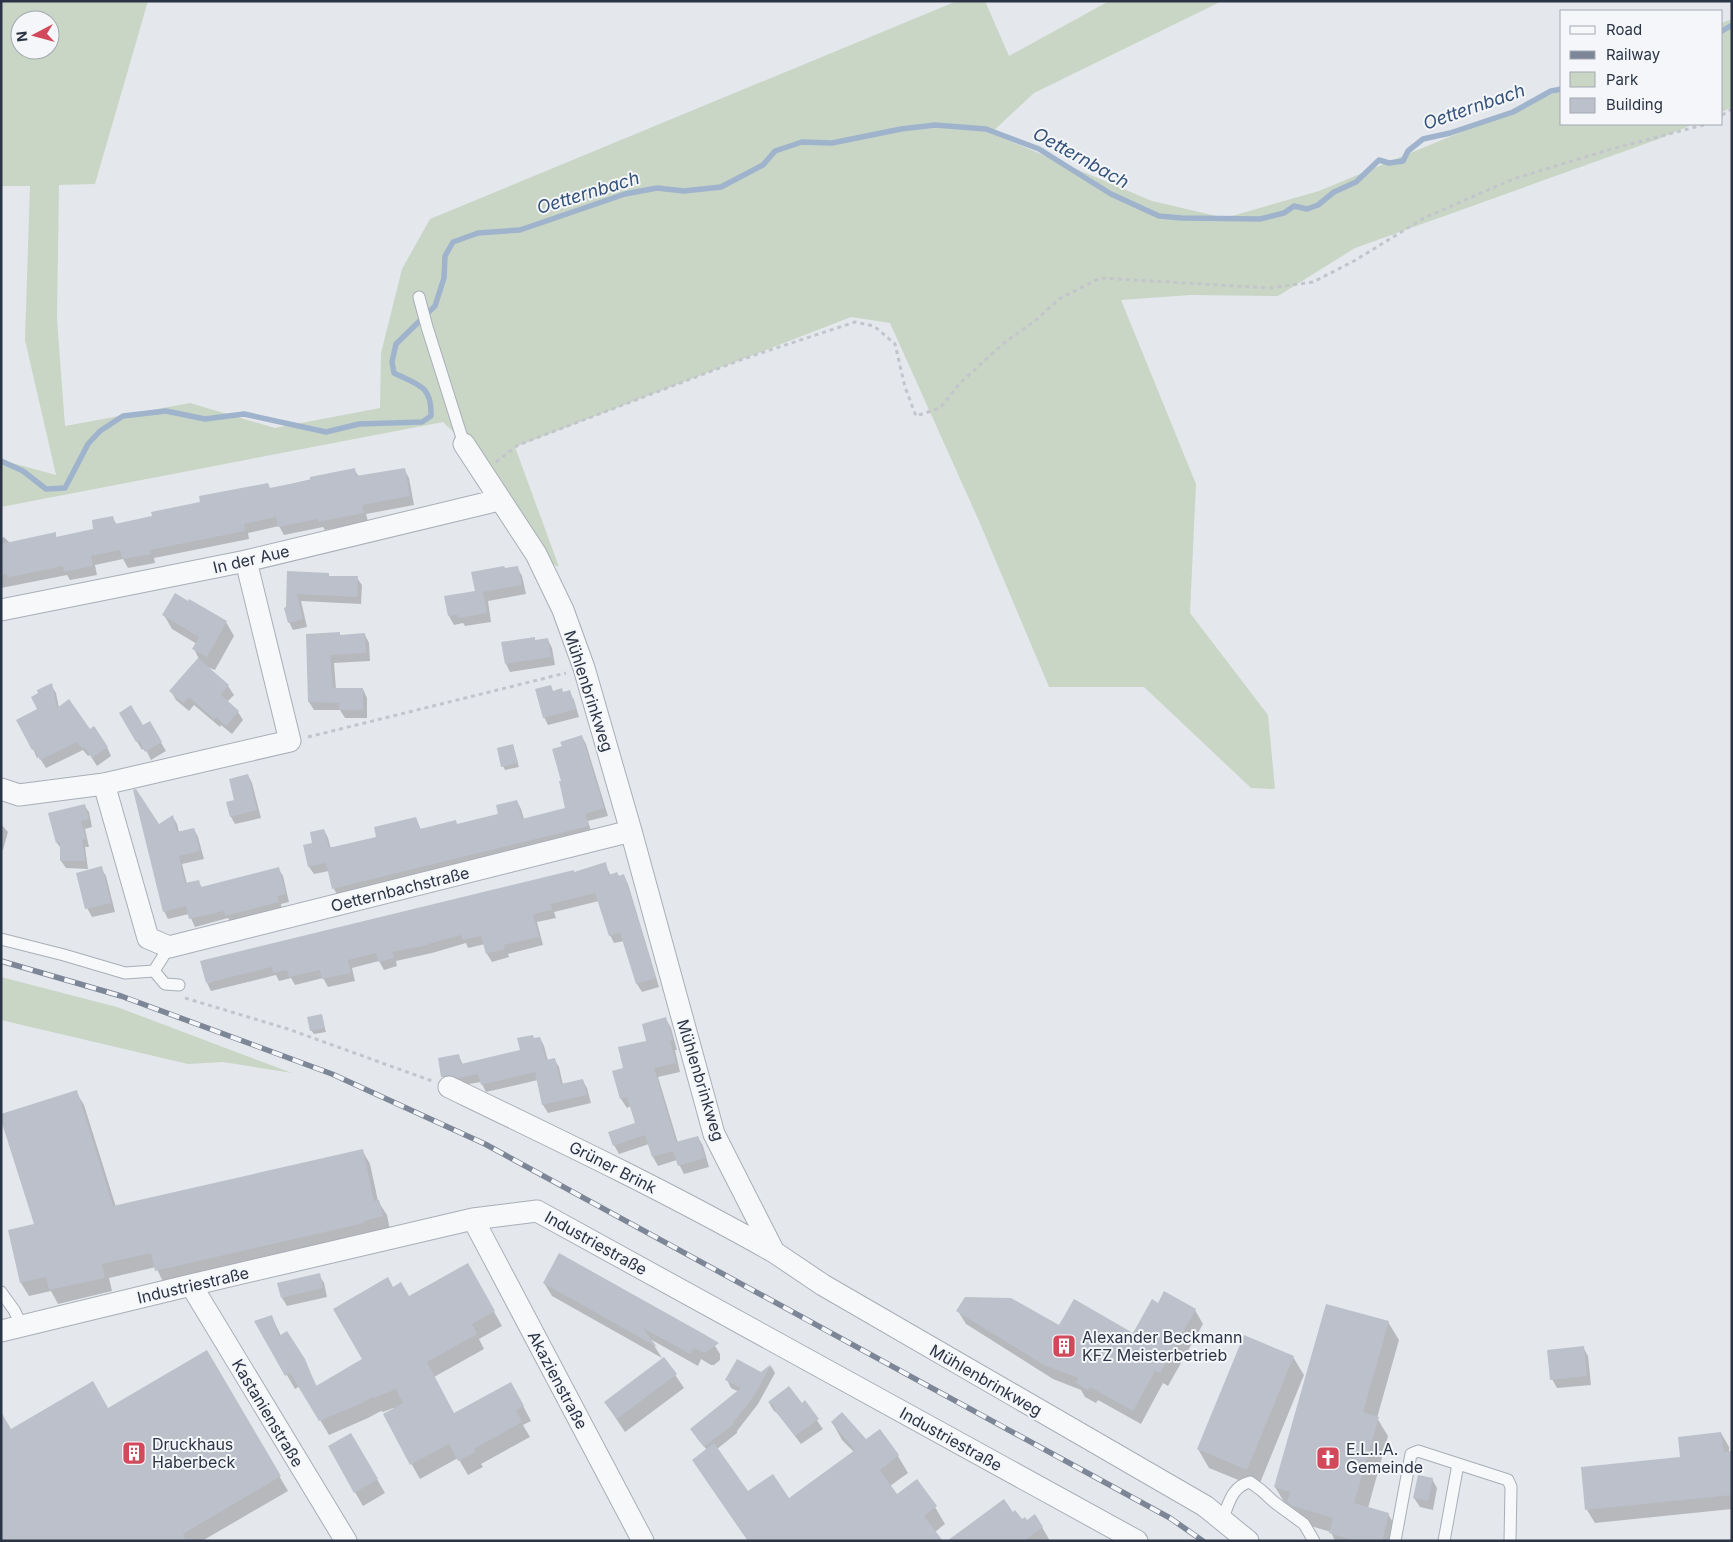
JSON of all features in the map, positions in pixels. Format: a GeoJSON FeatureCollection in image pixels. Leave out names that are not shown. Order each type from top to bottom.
{"type":"FeatureCollection","features":[{"type":"Feature","properties":{"kind":"street","name":"Mühlenbrinkweg"},"geometry":{"type":"LineString","coordinates":[[464,444],[536,554],[563,610],[584,668],[714,1134],[774,1252],[823,1285],[1205,1506],[1248,1541]]}},
{"type":"Feature","properties":{"kind":"street","name":"In der Aue"},"geometry":{"type":"LineString","coordinates":[[1,610],[246,561],[499,500]]}},
{"type":"Feature","properties":{"kind":"street"},"geometry":{"type":"LineString","coordinates":[[1,789],[18,795],[104,784],[290,741],[246,561]]}},
{"type":"Feature","properties":{"kind":"street"},"geometry":{"type":"LineString","coordinates":[[104,784],[148,938],[169,947]]}},
{"type":"Feature","properties":{"kind":"street","name":"Oetternbachstraße"},"geometry":{"type":"LineString","coordinates":[[169,947],[631,832]]}},
{"type":"Feature","properties":{"kind":"street","name":"Grüner Brink"},"geometry":{"type":"LineString","coordinates":[[449,1087],[618,1168],[774,1252]]}},
{"type":"Feature","properties":{"kind":"street","name":"Industriestraße"},"geometry":{"type":"LineString","coordinates":[[11,1329],[473,1219],[537,1211],[1137,1541]]}},
{"type":"Feature","properties":{"kind":"street","name":"Akazienstraße"},"geometry":{"type":"LineString","coordinates":[[473,1219],[643,1541]]}},
{"type":"Feature","properties":{"kind":"street","name":"Kastanienstraße"},"geometry":{"type":"LineString","coordinates":[[191,1285],[346,1541]]}},
{"type":"Feature","properties":{"kind":"lane"},"geometry":{"type":"LineString","coordinates":[[419,297],[464,444]]}},
{"type":"Feature","properties":{"kind":"lane"},"geometry":{"type":"LineString","coordinates":[[1,939],[125,973],[154,971]]}},
{"type":"Feature","properties":{"kind":"lane"},"geometry":{"type":"LineString","coordinates":[[154,971],[169,947]]}},
{"type":"Feature","properties":{"kind":"lane"},"geometry":{"type":"LineString","coordinates":[[154,971],[166,984],[178,985]]}},
{"type":"Feature","properties":{"kind":"lane"},"geometry":{"type":"LineString","coordinates":[[1,1292],[14,1310],[11,1329]]}},
{"type":"Feature","properties":{"kind":"lane"},"geometry":{"type":"LineString","coordinates":[[1395,1541],[1412,1454],[1418,1451],[1508,1480],[1512,1487],[1510,1541]]}},
{"type":"Feature","properties":{"kind":"lane"},"geometry":{"type":"LineString","coordinates":[[1444,1541],[1458,1464]]}},
{"type":"Feature","properties":{"kind":"lane"},"geometry":{"type":"LineString","coordinates":[[1222,1520],[1232,1494],[1241,1484],[1250,1482],[1304,1524],[1314,1541]]}},
{"type":"Feature","properties":{"kind":"path"},"geometry":{"type":"LineString","coordinates":[[482,471],[518,446],[743,359],[854,322],[874,326],[895,344],[905,387],[916,416],[940,408],[960,383],[1004,343],[1036,320],[1060,299],[1100,278],[1270,288],[1313,282],[1354,261],[1424,218],[1513,179],[1608,150],[1703,125]]}},
{"type":"Feature","properties":{"kind":"path"},"geometry":{"type":"LineString","coordinates":[[290,741],[584,668]]}},
{"type":"Feature","properties":{"kind":"path"},"geometry":{"type":"LineString","coordinates":[[166,984],[177,996],[288,1029],[449,1087]]}},
{"type":"Feature","properties":{"kind":"green space"},"geometry":{"type":"Polygon","coordinates":[[[1,1],[148,1],[95,184],[59,185],[57,319],[65,426],[190,403],[275,428],[380,408],[381,353],[402,269],[430,219],[957,1],[985,1],[1009,56],[1109,1],[1222,1],[1034,93],[991,133],[1152,201],[1225,218],[1319,191],[1560,91],[1560,125],[1692,125],[1656,140],[1355,248],[1278,296],[1190,295],[1121,300],[1196,484],[1190,613],[1268,715],[1275,789],[1251,788],[1144,687],[1049,687],[979,521],[890,323],[851,317],[515,447],[559,567],[543,560],[489,466],[443,422],[1,507],[1,460],[56,475],[25,340],[30,186],[1,186],[1,1]]]}},
{"type":"Feature","properties":{"kind":"green space"},"geometry":{"type":"Polygon","coordinates":[[[1732,19],[1732,107],[1723,112],[1723,23],[1732,19]]]}},
{"type":"Feature","properties":{"kind":"green space"},"geometry":{"type":"Polygon","coordinates":[[[1,977],[117,1007],[292,1073],[223,1062],[188,1064],[1,1020],[1,977]]]}},
{"type":"Feature","properties":{"kind":"building"},"geometry":{"type":"Polygon","coordinates":[[[355,468],[356,476],[405,468],[410,496],[362,505],[364,513],[318,522],[318,519],[278,527],[276,517],[244,524],[245,531],[150,550],[151,554],[122,559],[120,550],[91,556],[93,566],[64,572],[63,566],[15,576],[7,577],[7,574],[1,575],[1,544],[56,532],[56,537],[93,529],[92,520],[113,516],[115,524],[152,516],[151,512],[200,502],[199,496],[268,483],[270,488],[310,480],[310,477],[355,468]]]}},
{"type":"Feature","properties":{"kind":"building"},"geometry":{"type":"Polygon","coordinates":[[[504,566],[505,568],[518,566],[522,585],[483,592],[487,613],[458,618],[458,615],[448,616],[444,596],[475,591],[471,572],[504,566]]]}},
{"type":"Feature","properties":{"kind":"building"},"geometry":{"type":"Polygon","coordinates":[[[287,571],[329,573],[329,576],[358,576],[357,597],[297,594],[303,619],[288,623],[284,608],[286,607],[287,571]]]}},
{"type":"Feature","properties":{"kind":"building"},"geometry":{"type":"Polygon","coordinates":[[[175,593],[227,621],[207,657],[192,649],[199,637],[162,615],[175,593]]]}},
{"type":"Feature","properties":{"kind":"building"},"geometry":{"type":"Polygon","coordinates":[[[340,632],[340,635],[365,633],[366,653],[330,655],[333,688],[363,688],[363,710],[339,710],[339,703],[308,702],[306,634],[340,632]]]}},
{"type":"Feature","properties":{"kind":"building"},"geometry":{"type":"Polygon","coordinates":[[[535,637],[535,640],[548,638],[551,657],[505,664],[501,642],[535,637]]]}},
{"type":"Feature","properties":{"kind":"building"},"geometry":{"type":"Polygon","coordinates":[[[198,658],[229,685],[221,695],[239,711],[226,726],[216,717],[214,719],[189,697],[183,703],[169,691],[198,658]]]}},
{"type":"Feature","properties":{"kind":"building"},"geometry":{"type":"Polygon","coordinates":[[[52,683],[57,708],[69,699],[90,729],[94,726],[108,747],[92,758],[84,747],[82,749],[77,742],[40,760],[34,749],[32,750],[16,720],[37,709],[31,697],[38,693],[37,690],[52,683]]]}},
{"type":"Feature","properties":{"kind":"building"},"geometry":{"type":"Polygon","coordinates":[[[551,685],[553,691],[562,688],[563,692],[570,690],[576,709],[543,718],[535,689],[551,685]]]}},
{"type":"Feature","properties":{"kind":"building"},"geometry":{"type":"Polygon","coordinates":[[[131,705],[143,725],[150,721],[162,742],[145,752],[139,740],[136,742],[119,713],[131,705]]]}},
{"type":"Feature","properties":{"kind":"building"},"geometry":{"type":"Polygon","coordinates":[[[582,735],[604,808],[585,814],[589,826],[332,889],[326,863],[308,867],[303,845],[312,843],[310,832],[324,829],[329,847],[333,847],[376,837],[374,827],[416,817],[420,829],[456,820],[457,824],[498,814],[496,805],[517,800],[522,819],[565,808],[559,781],[561,781],[552,749],[562,746],[560,742],[582,735]]]}},
{"type":"Feature","properties":{"kind":"building"},"geometry":{"type":"Polygon","coordinates":[[[513,744],[518,763],[501,767],[497,748],[513,744]]]}},
{"type":"Feature","properties":{"kind":"building"},"geometry":{"type":"Polygon","coordinates":[[[248,774],[257,810],[230,817],[226,802],[234,800],[229,779],[248,774]]]}},
{"type":"Feature","properties":{"kind":"building"},"geometry":{"type":"Polygon","coordinates":[[[136,789],[159,824],[173,815],[177,832],[194,828],[200,851],[179,856],[185,883],[199,880],[201,887],[279,867],[286,894],[277,896],[279,902],[225,916],[224,911],[189,919],[186,906],[163,912],[133,790],[136,789]]]}},
{"type":"Feature","properties":{"kind":"building"},"geometry":{"type":"Polygon","coordinates":[[[85,804],[89,819],[81,821],[86,839],[82,840],[85,861],[60,861],[60,842],[56,843],[48,813],[85,804]]]}},
{"type":"Feature","properties":{"kind":"building"},"geometry":{"type":"Polygon","coordinates":[[[606,862],[609,875],[617,872],[619,876],[624,874],[656,978],[636,984],[620,933],[609,936],[595,893],[551,904],[552,910],[533,914],[539,937],[504,945],[505,949],[486,954],[481,936],[463,940],[461,935],[428,945],[392,952],[394,958],[378,962],[376,953],[348,960],[351,973],[322,979],[320,970],[289,977],[287,970],[273,973],[272,967],[206,983],[200,961],[574,870],[574,872],[606,862]]]}},
{"type":"Feature","properties":{"kind":"building"},"geometry":{"type":"Polygon","coordinates":[[[102,866],[111,903],[85,909],[76,873],[102,866]]]}},
{"type":"Feature","properties":{"kind":"building"},"geometry":{"type":"Polygon","coordinates":[[[322,1014],[325,1028],[310,1031],[307,1017],[322,1014]]]}},
{"type":"Feature","properties":{"kind":"building"},"geometry":{"type":"Polygon","coordinates":[[[666,1017],[673,1040],[670,1041],[676,1063],[654,1068],[676,1142],[698,1136],[705,1158],[678,1166],[673,1151],[652,1157],[645,1135],[613,1146],[608,1132],[635,1123],[627,1097],[620,1099],[612,1071],[623,1068],[618,1047],[646,1041],[642,1024],[666,1017]]]}},
{"type":"Feature","properties":{"kind":"building"},"geometry":{"type":"Polygon","coordinates":[[[533,1035],[534,1038],[540,1037],[546,1060],[555,1058],[561,1084],[583,1079],[587,1095],[542,1105],[535,1072],[481,1085],[478,1074],[458,1078],[449,1075],[441,1077],[438,1058],[459,1054],[461,1064],[520,1050],[517,1038],[533,1035]]]}},
{"type":"Feature","properties":{"kind":"building"},"geometry":{"type":"Polygon","coordinates":[[[77,1090],[113,1206],[363,1149],[374,1201],[379,1200],[383,1216],[364,1221],[364,1223],[155,1271],[151,1253],[102,1264],[105,1278],[49,1290],[46,1277],[20,1283],[8,1230],[34,1224],[1,1120],[1,1114],[77,1090]]]}},
{"type":"Feature","properties":{"kind":"building"},"geometry":{"type":"Polygon","coordinates":[[[559,1253],[719,1343],[705,1353],[694,1348],[690,1354],[643,1328],[657,1347],[543,1283],[559,1253]]]}},
{"type":"Feature","properties":{"kind":"building"},"geometry":{"type":"Polygon","coordinates":[[[468,1263],[495,1311],[472,1324],[477,1334],[427,1362],[454,1413],[511,1382],[524,1406],[516,1410],[522,1422],[474,1449],[476,1452],[458,1461],[449,1444],[410,1465],[383,1414],[403,1403],[396,1389],[319,1421],[290,1373],[285,1376],[254,1321],[272,1315],[279,1336],[287,1331],[305,1359],[316,1386],[362,1359],[333,1309],[388,1277],[393,1287],[401,1282],[409,1296],[468,1263]]]}},
{"type":"Feature","properties":{"kind":"building"},"geometry":{"type":"Polygon","coordinates":[[[320,1273],[323,1288],[281,1298],[277,1283],[320,1273]]]}},
{"type":"Feature","properties":{"kind":"building"},"geometry":{"type":"Polygon","coordinates":[[[1164,1291],[1196,1309],[1160,1373],[1155,1371],[1133,1411],[1090,1387],[1088,1390],[1076,1383],[1078,1378],[1044,1365],[956,1311],[965,1297],[1011,1298],[1059,1325],[1074,1299],[1133,1333],[1152,1299],[1158,1303],[1164,1291]]]}},
{"type":"Feature","properties":{"kind":"building"},"geometry":{"type":"Polygon","coordinates":[[[1326,1304],[1389,1321],[1363,1412],[1379,1417],[1354,1503],[1389,1513],[1382,1541],[1356,1541],[1329,1533],[1333,1518],[1293,1506],[1287,1502],[1290,1492],[1274,1487],[1326,1304]]]}},
{"type":"Feature","properties":{"kind":"building"},"geometry":{"type":"Polygon","coordinates":[[[1244,1335],[1294,1356],[1247,1470],[1197,1449],[1244,1335]]]}},
{"type":"Feature","properties":{"kind":"building"},"geometry":{"type":"Polygon","coordinates":[[[1584,1346],[1587,1376],[1550,1380],[1547,1350],[1584,1346]]]}},
{"type":"Feature","properties":{"kind":"building","name":"Druckhaus Haberbeck"},"geometry":{"type":"Polygon","coordinates":[[[207,1350],[281,1476],[183,1534],[186,1541],[1,1541],[1,1412],[11,1429],[93,1381],[108,1408],[207,1350]]]}},
{"type":"Feature","properties":{"kind":"building"},"geometry":{"type":"Polygon","coordinates":[[[664,1357],[677,1374],[617,1419],[604,1402],[664,1357]]]}},
{"type":"Feature","properties":{"kind":"building"},"geometry":{"type":"Polygon","coordinates":[[[737,1359],[761,1372],[771,1364],[754,1396],[734,1424],[704,1447],[690,1429],[741,1388],[725,1380],[737,1359]]]}},
{"type":"Feature","properties":{"kind":"building"},"geometry":{"type":"Polygon","coordinates":[[[789,1386],[802,1403],[805,1400],[819,1419],[795,1436],[774,1409],[774,1406],[768,1402],[789,1386]]]}},
{"type":"Feature","properties":{"kind":"building"},"geometry":{"type":"Polygon","coordinates":[[[842,1412],[866,1439],[880,1429],[899,1455],[880,1470],[897,1494],[917,1479],[937,1506],[924,1516],[943,1541],[748,1541],[692,1460],[714,1443],[748,1491],[773,1474],[789,1498],[855,1450],[831,1422],[842,1412]]]}},
{"type":"Feature","properties":{"kind":"building"},"geometry":{"type":"Polygon","coordinates":[[[1721,1432],[1724,1452],[1732,1451],[1732,1495],[1585,1510],[1581,1467],[1680,1457],[1678,1437],[1721,1432]]]}},
{"type":"Feature","properties":{"kind":"building"},"geometry":{"type":"Polygon","coordinates":[[[351,1433],[378,1479],[354,1493],[328,1446],[351,1433]]]}},
{"type":"Feature","properties":{"kind":"building"},"geometry":{"type":"Polygon","coordinates":[[[1418,1475],[1433,1478],[1428,1501],[1413,1498],[1418,1475]]]}},
{"type":"Feature","properties":{"kind":"building"},"geometry":{"type":"Polygon","coordinates":[[[1004,1499],[1013,1512],[1015,1510],[1022,1519],[1025,1517],[1027,1520],[1035,1514],[1043,1527],[1024,1541],[947,1541],[1004,1499]]]}},
{"type":"Feature","properties":{"kind":"waterway","name":"Oetternbach"},"geometry":{"type":"LineString","coordinates":[[1723,30],[1732,25]]}},
{"type":"Feature","properties":{"kind":"waterway","name":"Oetternbach"},"geometry":{"type":"LineString","coordinates":[[1,461],[23,471],[46,489],[65,488],[88,444],[100,431],[123,416],[166,411],[205,419],[244,414],[326,432],[359,424],[422,422],[431,416],[429,398],[422,387],[394,373],[392,362],[396,344],[435,306],[444,278],[445,256],[453,242],[478,233],[520,230],[625,194],[657,188],[684,191],[721,187],[763,165],[775,151],[802,142],[832,143],[901,129],[935,125],[986,129],[1039,149],[1111,194],[1159,216],[1260,219],[1284,213],[1294,206],[1307,209],[1318,205],[1334,192],[1356,182],[1379,160],[1389,163],[1403,161],[1408,151],[1423,139],[1450,133],[1513,112],[1551,91],[1560,89]]}},
{"type":"Feature","properties":{"kind":"railway"},"geometry":{"type":"LineString","coordinates":[[1,961],[121,996],[332,1074],[485,1144],[1170,1518],[1203,1541]]}},
{"type":"Feature","properties":{"kind":"place","name":"Alexander Beckmann KFZ Meisterbetrieb"},"geometry":{"type":"Point","coordinates":[1064,1346]}},
{"type":"Feature","properties":{"kind":"place","name":"Druckhaus Haberbeck"},"geometry":{"type":"Point","coordinates":[134,1453]}},
{"type":"Feature","properties":{"kind":"place","name":"E.L.I.A. Gemeinde"},"geometry":{"type":"Point","coordinates":[1328,1458]}}]}
